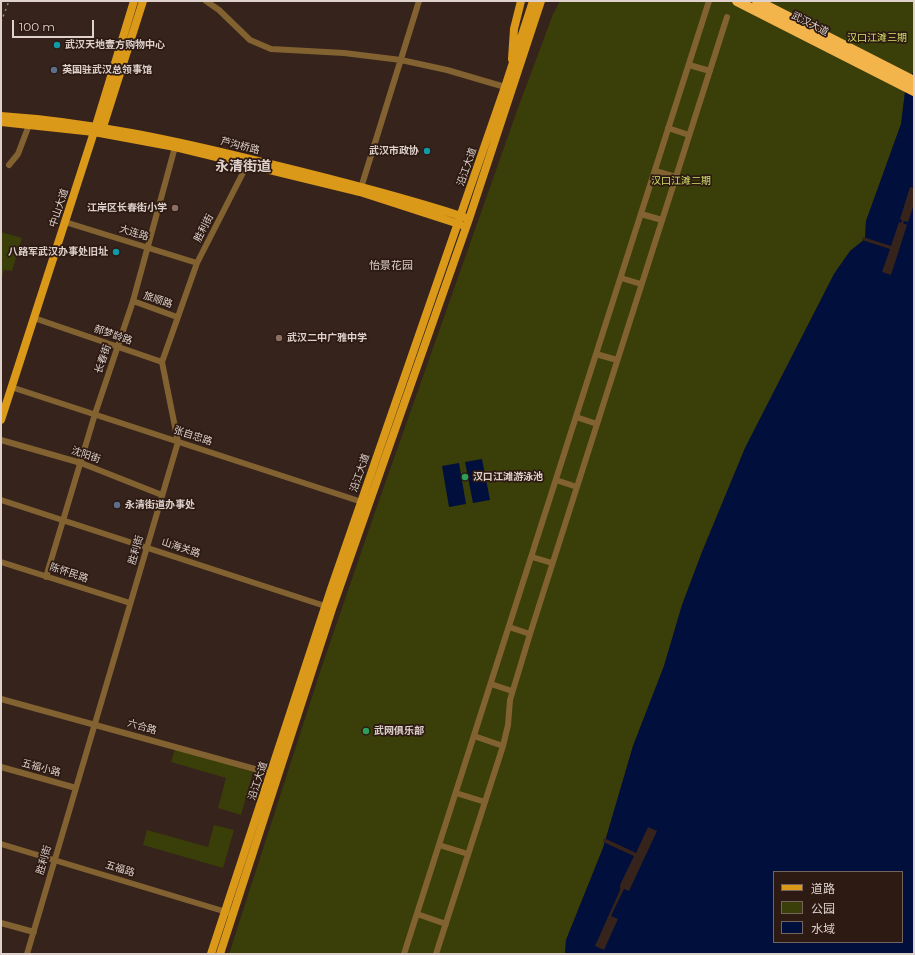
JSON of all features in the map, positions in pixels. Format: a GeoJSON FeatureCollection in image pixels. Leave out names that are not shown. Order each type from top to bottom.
{"type":"FeatureCollection","features":[{"type":"Feature","properties":{"kind":"highway","name":"武汉大道"},"geometry":{"type":"LineString","coordinates":[[737,1],[914,90]]}},
{"type":"Feature","properties":{"kind":"highway","name":"武汉大道"},"geometry":{"type":"LineString","coordinates":[[757,1],[914,80]]}},
{"type":"Feature","properties":{"kind":"main road","name":"中山大道"},"geometry":{"type":"LineString","coordinates":[[98,129],[134,1]]}},
{"type":"Feature","properties":{"kind":"main road","name":"中山大道"},"geometry":{"type":"LineString","coordinates":[[1,420],[65,222],[143,1]]}},
{"type":"Feature","properties":{"kind":"main road"},"geometry":{"type":"LineString","coordinates":[[511,70],[514,29],[521,1]]}},
{"type":"Feature","properties":{"kind":"main road","name":"沿江大道"},"geometry":{"type":"LineString","coordinates":[[463,221],[533,1]]}},
{"type":"Feature","properties":{"kind":"main road","name":"沿江大道"},"geometry":{"type":"LineString","coordinates":[[211,954],[229,913],[329,608],[541,1]]}},
{"type":"Feature","properties":{"kind":"main road","name":"芦沟桥路"},"geometry":{"type":"LineString","coordinates":[[1,116],[186,143],[249,162]]}},
{"type":"Feature","properties":{"kind":"main road","name":"芦沟桥路"},"geometry":{"type":"LineString","coordinates":[[1,122],[98,129],[249,162],[361,189],[463,221]]}},
{"type":"Feature","properties":{"kind":"main road","name":"沿江大道"},"geometry":{"type":"LineString","coordinates":[[220,954],[229,913]]}},
{"type":"Feature","properties":{"kind":"street"},"geometry":{"type":"LineString","coordinates":[[206,1],[219,10],[250,40],[271,49],[344,52],[401,60],[447,70],[505,87]]}},
{"type":"Feature","properties":{"kind":"street"},"geometry":{"type":"LineString","coordinates":[[361,189],[419,1]]}},
{"type":"Feature","properties":{"kind":"street"},"geometry":{"type":"LineString","coordinates":[[404,954],[709,1]]}},
{"type":"Feature","properties":{"kind":"street"},"geometry":{"type":"LineString","coordinates":[[436,954],[503,746],[508,725],[512,691],[727,17]]}},
{"type":"Feature","properties":{"kind":"street"},"geometry":{"type":"LineString","coordinates":[[689,65],[710,71]]}},
{"type":"Feature","properties":{"kind":"street"},"geometry":{"type":"LineString","coordinates":[[10,165],[18,154],[29,124]]}},
{"type":"Feature","properties":{"kind":"street"},"geometry":{"type":"LineString","coordinates":[[668,128],[689,135]]}},
{"type":"Feature","properties":{"kind":"street","name":"长春街"},"geometry":{"type":"LineString","coordinates":[[46,577],[64,521],[94,414],[133,301],[175,147]]}},
{"type":"Feature","properties":{"kind":"street","name":"胜利街"},"geometry":{"type":"LineString","coordinates":[[27,954],[178,442],[162,362],[197,263],[249,162]]}},
{"type":"Feature","properties":{"kind":"street"},"geometry":{"type":"LineString","coordinates":[[655,171],[676,177]]}},
{"type":"Feature","properties":{"kind":"street"},"geometry":{"type":"LineString","coordinates":[[641,214],[662,220]]}},
{"type":"Feature","properties":{"kind":"street","name":"大连路"},"geometry":{"type":"LineString","coordinates":[[65,222],[197,263]]}},
{"type":"Feature","properties":{"kind":"street"},"geometry":{"type":"LineString","coordinates":[[621,278],[641,284]]}},
{"type":"Feature","properties":{"kind":"street","name":"旅顺路"},"geometry":{"type":"LineString","coordinates":[[133,301],[177,317]]}},
{"type":"Feature","properties":{"kind":"street","name":"郝梦龄路"},"geometry":{"type":"LineString","coordinates":[[34,318],[162,362]]}},
{"type":"Feature","properties":{"kind":"street"},"geometry":{"type":"LineString","coordinates":[[596,354],[617,360]]}},
{"type":"Feature","properties":{"kind":"street","name":"张自忠路"},"geometry":{"type":"LineString","coordinates":[[11,387],[365,503]]}},
{"type":"Feature","properties":{"kind":"street"},"geometry":{"type":"LineString","coordinates":[[576,417],[597,424]]}},
{"type":"Feature","properties":{"kind":"street","name":"沈阳街"},"geometry":{"type":"LineString","coordinates":[[1,440],[80,464],[162,495]]}},
{"type":"Feature","properties":{"kind":"street"},"geometry":{"type":"LineString","coordinates":[[556,480],[577,487]]}},
{"type":"Feature","properties":{"kind":"street","name":"山海关路"},"geometry":{"type":"LineString","coordinates":[[1,500],[329,608]]}},
{"type":"Feature","properties":{"kind":"street"},"geometry":{"type":"LineString","coordinates":[[532,556],[552,563]]}},
{"type":"Feature","properties":{"kind":"street","name":"陈怀民路"},"geometry":{"type":"LineString","coordinates":[[1,562],[130,603]]}},
{"type":"Feature","properties":{"kind":"street"},"geometry":{"type":"LineString","coordinates":[[509,627],[530,634]]}},
{"type":"Feature","properties":{"kind":"street"},"geometry":{"type":"LineString","coordinates":[[491,684],[512,691]]}},
{"type":"Feature","properties":{"kind":"street","name":"六合路"},"geometry":{"type":"LineString","coordinates":[[1,699],[274,775]]}},
{"type":"Feature","properties":{"kind":"street"},"geometry":{"type":"LineString","coordinates":[[474,736],[503,746]]}},
{"type":"Feature","properties":{"kind":"street","name":"五福小路"},"geometry":{"type":"LineString","coordinates":[[1,767],[76,788]]}},
{"type":"Feature","properties":{"kind":"street"},"geometry":{"type":"LineString","coordinates":[[456,793],[485,802]]}},
{"type":"Feature","properties":{"kind":"street","name":"五福路"},"geometry":{"type":"LineString","coordinates":[[1,844],[229,913]]}},
{"type":"Feature","properties":{"kind":"street"},"geometry":{"type":"LineString","coordinates":[[439,845],[468,854]]}},
{"type":"Feature","properties":{"kind":"street"},"geometry":{"type":"LineString","coordinates":[[417,914],[446,924]]}},
{"type":"Feature","properties":{"kind":"street"},"geometry":{"type":"LineString","coordinates":[[1,922],[34,932]]}},
{"type":"Feature","properties":{"kind":"green space","name":"汉口江滩二期"},"geometry":{"type":"Polygon","coordinates":[[[560,1],[914,1],[914,70],[905,92],[901,124],[866,221],[865,239],[850,251],[834,274],[745,448],[682,605],[664,666],[633,746],[603,848],[566,940],[565,954],[229,954],[321,669],[375,512],[518,108],[553,14],[560,1]]]}},
{"type":"Feature","properties":{"kind":"green space"},"geometry":{"type":"Polygon","coordinates":[[[1,232],[22,238],[12,271],[4,270],[1,281],[1,232]]]}},
{"type":"Feature","properties":{"kind":"green space"},"geometry":{"type":"Polygon","coordinates":[[[175,749],[253,772],[241,815],[218,808],[226,778],[171,762],[175,749]]]}},
{"type":"Feature","properties":{"kind":"green space"},"geometry":{"type":"Polygon","coordinates":[[[214,825],[234,830],[223,868],[143,845],[147,830],[208,847],[214,825]]]}},
{"type":"Feature","properties":{"kind":"water"},"geometry":{"type":"Polygon","coordinates":[[[914,70],[914,954],[565,954],[566,940],[603,848],[633,746],[664,666],[682,605],[702,552],[745,448],[834,274],[850,251],[865,239],[866,221],[901,124],[905,92],[914,70]]]}},
{"type":"Feature","properties":{"kind":"water"},"geometry":{"type":"Polygon","coordinates":[[[482,459],[490,500],[473,503],[465,462],[482,459]]]}},
{"type":"Feature","properties":{"kind":"water"},"geometry":{"type":"Polygon","coordinates":[[[459,463],[466,504],[449,507],[442,466],[459,463]]]}},
{"type":"Feature","properties":{"kind":"pier"},"geometry":{"type":"Polygon","coordinates":[[[910,187],[914,188],[914,204],[908,222],[904,221],[903,223],[907,225],[891,275],[882,272],[890,249],[862,240],[863,237],[891,246],[899,222],[901,223],[902,220],[900,219],[910,187]]]}},
{"type":"Feature","properties":{"kind":"pier"},"geometry":{"type":"Polygon","coordinates":[[[648,827],[657,831],[629,891],[624,889],[611,916],[618,919],[604,950],[595,946],[620,890],[620,885],[634,856],[603,842],[604,838],[636,853],[648,827]]]}},
{"type":"Feature","properties":{"kind":"railway"},"geometry":{"type":"LineString","coordinates":[[1,22],[9,1]]}},
{"type":"Feature","properties":{"kind":"place","name":"武汉天地壹方购物中心"},"geometry":{"type":"Point","coordinates":[57,45]}},
{"type":"Feature","properties":{"kind":"place","name":"英国驻武汉总领事馆"},"geometry":{"type":"Point","coordinates":[54,70]}},
{"type":"Feature","properties":{"kind":"place","name":"武汉市政协"},"geometry":{"type":"Point","coordinates":[427,151]}},
{"type":"Feature","properties":{"kind":"place","name":"江岸区长春街小学"},"geometry":{"type":"Point","coordinates":[175,208]}},
{"type":"Feature","properties":{"kind":"place","name":"八路军武汉办事处旧址"},"geometry":{"type":"Point","coordinates":[116,252]}},
{"type":"Feature","properties":{"kind":"place","name":"武汉二中广雅中学"},"geometry":{"type":"Point","coordinates":[279,338]}},
{"type":"Feature","properties":{"kind":"place","name":"汉口江滩游泳池"},"geometry":{"type":"Point","coordinates":[465,477]}},
{"type":"Feature","properties":{"kind":"place","name":"永清街道办事处"},"geometry":{"type":"Point","coordinates":[117,505]}},
{"type":"Feature","properties":{"kind":"place","name":"武网俱乐部"},"geometry":{"type":"Point","coordinates":[366,731]}},
{"type":"Feature","properties":{"kind":"district","name":"永清街道"},"geometry":{"type":"Point","coordinates":[243,167]}},
{"type":"Feature","properties":{"kind":"district","name":"怡景花园"},"geometry":{"type":"Point","coordinates":[391,266]}},
{"type":"Feature","properties":{"kind":"park label","name":"汉口江滩三期"},"geometry":{"type":"Point","coordinates":[877,38]}}]}
